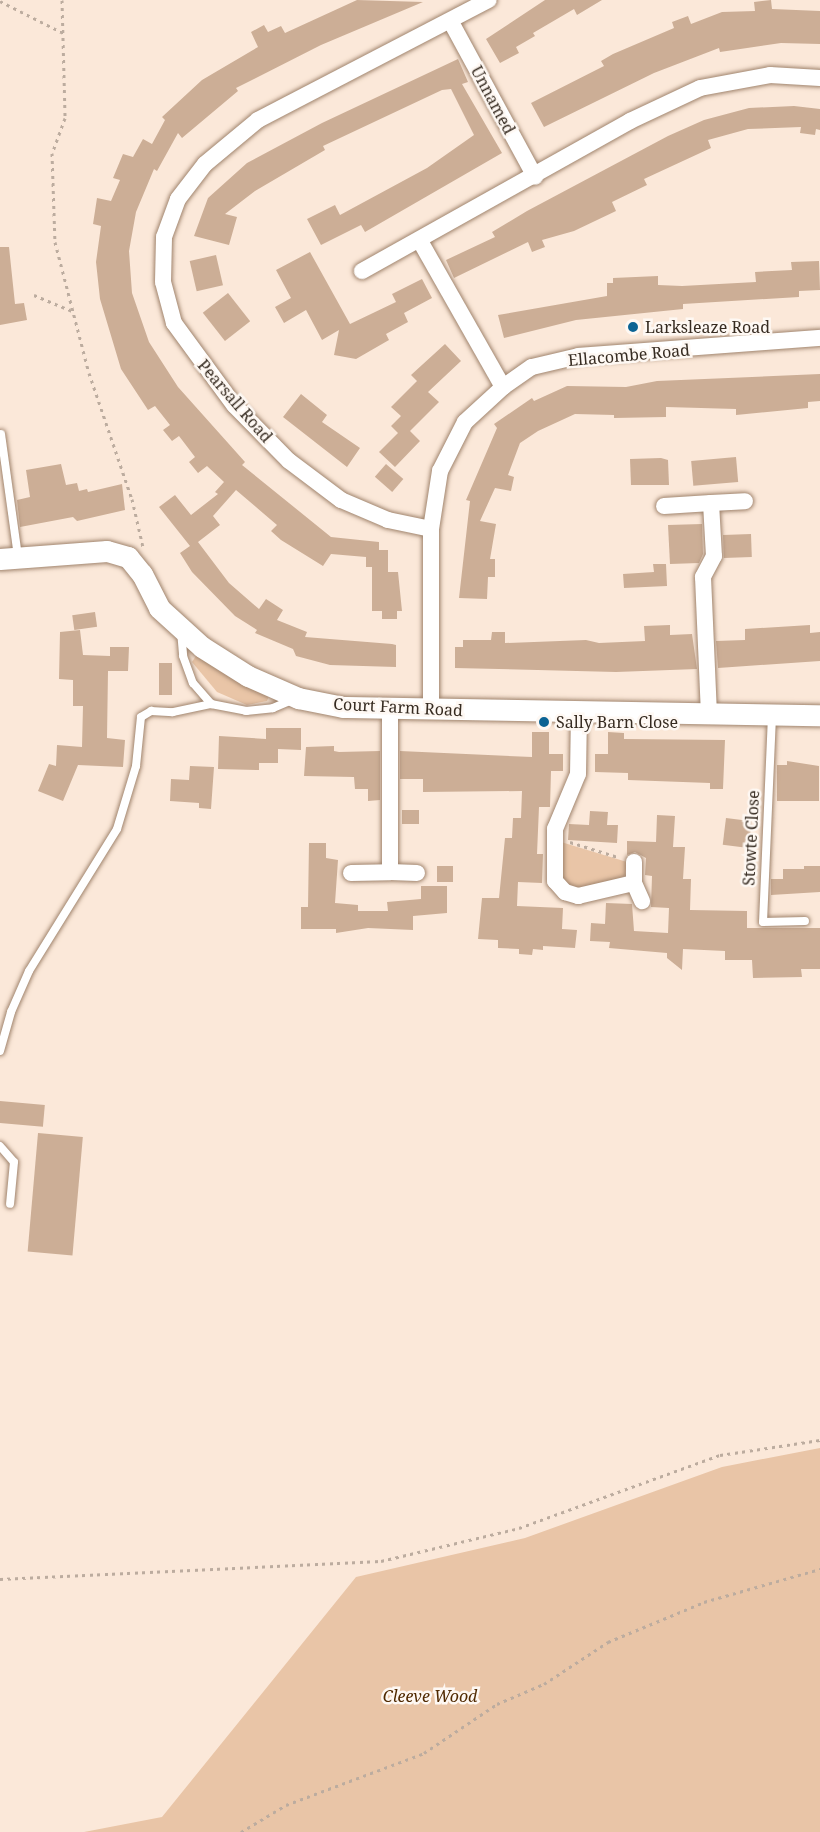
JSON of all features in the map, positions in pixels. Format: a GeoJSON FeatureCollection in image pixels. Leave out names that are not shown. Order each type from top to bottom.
{"type":"FeatureCollection","features":[{"type":"Feature","properties":{"kind":"street","name":"Pearsall Road"},"geometry":{"type":"LineString","coordinates":[[431,529],[388,520],[341,500],[289,461],[234,405],[174,323],[163,282],[164,237],[178,199],[205,164],[258,120],[451,22],[489,0]]}},
{"type":"Feature","properties":{"kind":"street","name":"Unnamed"},"geometry":{"type":"LineString","coordinates":[[451,22],[535,177]]}},
{"type":"Feature","properties":{"kind":"street"},"geometry":{"type":"LineString","coordinates":[[362,271],[535,177],[630,121],[700,88],[770,75],[820,78]]}},
{"type":"Feature","properties":{"kind":"street"},"geometry":{"type":"LineString","coordinates":[[420,241],[503,387]]}},
{"type":"Feature","properties":{"kind":"street","name":"Ellacombe Road"},"geometry":{"type":"LineString","coordinates":[[431,710],[431,529],[440,471],[465,422],[503,387],[532,368],[579,356],[820,338]]}},
{"type":"Feature","properties":{"kind":"street"},"geometry":{"type":"LineString","coordinates":[[664,506],[745,501]]}},
{"type":"Feature","properties":{"kind":"street"},"geometry":{"type":"LineString","coordinates":[[709,713],[704,577],[714,556],[711,503]]}},
{"type":"Feature","properties":{"kind":"street"},"geometry":{"type":"LineString","coordinates":[[9,558],[107,551],[128,557],[136,565]]}},
{"type":"Feature","properties":{"kind":"street","name":"Court Farm Road"},"geometry":{"type":"LineString","coordinates":[[136,565],[159,608],[180,628],[248,676],[298,698],[343,707],[390,709],[820,715]]}},
{"type":"Feature","properties":{"kind":"street"},"geometry":{"type":"LineString","coordinates":[[390,709],[390,872]]}},
{"type":"Feature","properties":{"kind":"street"},"geometry":{"type":"LineString","coordinates":[[579,712],[578,774],[555,837],[555,881],[565,892],[578,896],[634,883]]}},
{"type":"Feature","properties":{"kind":"street"},"geometry":{"type":"LineString","coordinates":[[634,862],[634,883],[642,901]]}},
{"type":"Feature","properties":{"kind":"street"},"geometry":{"type":"LineString","coordinates":[[351,873],[417,873]]}},
{"type":"Feature","properties":{"kind":"lane"},"geometry":{"type":"LineString","coordinates":[[1,434],[9,558]]}},
{"type":"Feature","properties":{"kind":"lane"},"geometry":{"type":"LineString","coordinates":[[180,628],[183,656],[193,683],[211,704]]}},
{"type":"Feature","properties":{"kind":"lane"},"geometry":{"type":"LineString","coordinates":[[0,1051],[11,1012],[29,972],[117,829],[136,766],[141,717],[151,711],[173,712],[211,704],[246,711],[273,708],[298,698]]}},
{"type":"Feature","properties":{"kind":"lane","name":"Stowte Close"},"geometry":{"type":"LineString","coordinates":[[772,714],[763,922],[805,921]]}},
{"type":"Feature","properties":{"kind":"lane"},"geometry":{"type":"LineString","coordinates":[[0,1146],[14,1162],[10,1204]]}},
{"type":"Feature","properties":{"kind":"path"},"geometry":{"type":"LineString","coordinates":[[62,0],[65,34],[64,118],[52,153],[55,242],[73,312],[143,539],[136,565]]}},
{"type":"Feature","properties":{"kind":"path"},"geometry":{"type":"LineString","coordinates":[[0,1],[65,34]]}},
{"type":"Feature","properties":{"kind":"path"},"geometry":{"type":"LineString","coordinates":[[34,295],[73,312]]}},
{"type":"Feature","properties":{"kind":"path"},"geometry":{"type":"LineString","coordinates":[[555,837],[634,862]]}},
{"type":"Feature","properties":{"kind":"path"},"geometry":{"type":"LineString","coordinates":[[0,1579],[381,1561],[519,1528],[720,1455],[820,1440]]}},
{"type":"Feature","properties":{"kind":"path"},"geometry":{"type":"LineString","coordinates":[[241,1832],[286,1805],[424,1753],[497,1704],[544,1684],[608,1642],[704,1602],[820,1569]]}},
{"type":"Feature","properties":{"kind":"green space"},"geometry":{"type":"Polygon","coordinates":[[[198,653],[269,696],[267,701],[247,705],[217,692],[192,662],[198,653]]]}},
{"type":"Feature","properties":{"kind":"green space"},"geometry":{"type":"Polygon","coordinates":[[[561,842],[627,862],[625,875],[617,882],[573,888],[562,878],[561,842]]]}},
{"type":"Feature","properties":{"kind":"green space","name":"Cleeve Wood"},"geometry":{"type":"Polygon","coordinates":[[[820,1448],[820,1832],[84,1832],[162,1817],[356,1577],[525,1538],[722,1467],[820,1448]]]}},
{"type":"Feature","properties":{"kind":"building"},"geometry":{"type":"Polygon","coordinates":[[[357,0],[423,2],[321,45],[236,88],[238,91],[182,138],[178,133],[157,171],[154,169],[136,212],[129,251],[132,293],[149,342],[178,387],[245,462],[242,465],[331,537],[379,542],[379,550],[388,550],[388,572],[398,572],[402,611],[397,611],[397,619],[382,619],[382,611],[372,611],[372,567],[366,567],[366,557],[331,554],[323,566],[281,540],[271,531],[277,525],[236,490],[213,516],[220,525],[198,542],[229,583],[259,609],[266,599],[283,610],[277,620],[307,632],[305,637],[396,645],[396,667],[330,665],[296,656],[293,649],[255,633],[257,630],[235,616],[192,572],[180,553],[190,546],[159,507],[175,495],[191,515],[218,494],[215,492],[224,482],[207,466],[198,473],[189,462],[195,457],[179,436],[172,441],[163,430],[170,425],[155,406],[148,410],[121,369],[100,299],[96,262],[101,226],[93,224],[97,198],[111,201],[120,180],[113,178],[123,154],[133,157],[143,139],[152,144],[165,120],[162,117],[202,80],[258,47],[251,32],[264,25],[268,32],[281,26],[285,33],[357,0]]]}},
{"type":"Feature","properties":{"kind":"building"},"geometry":{"type":"Polygon","coordinates":[[[545,0],[602,0],[577,15],[574,9],[533,33],[535,36],[516,47],[519,53],[500,63],[486,39],[545,0]]]}},
{"type":"Feature","properties":{"kind":"building"},"geometry":{"type":"Polygon","coordinates":[[[771,0],[772,9],[820,11],[820,44],[781,43],[720,52],[719,48],[654,73],[544,127],[531,103],[604,66],[601,61],[613,54],[674,28],[672,22],[688,16],[691,24],[722,12],[755,11],[754,2],[771,0]]]}},
{"type":"Feature","properties":{"kind":"building"},"geometry":{"type":"Polygon","coordinates":[[[458,59],[468,82],[462,84],[502,153],[365,232],[361,225],[321,245],[307,219],[335,205],[340,215],[427,168],[474,135],[451,89],[442,90],[323,146],[325,150],[255,191],[225,214],[237,217],[229,245],[194,236],[208,198],[247,163],[322,123],[458,59]]]}},
{"type":"Feature","properties":{"kind":"building"},"geometry":{"type":"Polygon","coordinates":[[[794,106],[820,109],[820,130],[816,129],[815,135],[800,133],[801,127],[748,129],[708,140],[711,148],[644,179],[647,185],[612,202],[616,211],[574,231],[542,240],[545,247],[532,252],[528,242],[454,278],[446,260],[495,237],[492,232],[527,211],[668,136],[704,120],[749,108],[794,106]]]}},
{"type":"Feature","properties":{"kind":"building"},"geometry":{"type":"Polygon","coordinates":[[[0,247],[9,247],[15,304],[24,303],[27,320],[0,325],[0,247]]]}},
{"type":"Feature","properties":{"kind":"building"},"geometry":{"type":"Polygon","coordinates":[[[310,252],[350,324],[396,302],[392,294],[422,279],[432,298],[404,313],[408,322],[386,334],[389,340],[356,359],[334,355],[339,330],[322,340],[306,310],[284,323],[275,307],[291,298],[276,270],[310,252]]]}},
{"type":"Feature","properties":{"kind":"building"},"geometry":{"type":"Polygon","coordinates":[[[216,255],[223,285],[197,291],[190,261],[216,255]]]}},
{"type":"Feature","properties":{"kind":"building"},"geometry":{"type":"Polygon","coordinates":[[[819,261],[820,290],[799,291],[799,297],[683,304],[683,309],[576,320],[504,338],[498,315],[607,296],[607,283],[613,283],[613,278],[658,276],[658,285],[682,286],[756,282],[755,272],[792,270],[791,262],[819,261]]]}},
{"type":"Feature","properties":{"kind":"building"},"geometry":{"type":"Polygon","coordinates":[[[228,293],[250,321],[225,341],[203,313],[228,293]]]}},
{"type":"Feature","properties":{"kind":"building"},"geometry":{"type":"Polygon","coordinates":[[[445,344],[461,361],[428,392],[439,402],[410,431],[420,441],[395,467],[379,452],[398,433],[391,426],[401,416],[391,407],[417,381],[411,375],[445,344]]]}},
{"type":"Feature","properties":{"kind":"building"},"geometry":{"type":"Polygon","coordinates":[[[820,374],[820,401],[808,402],[808,408],[736,415],[736,409],[666,407],[666,417],[614,418],[614,415],[575,414],[538,431],[520,443],[508,475],[514,477],[511,491],[495,488],[480,521],[496,524],[490,559],[495,559],[495,577],[488,577],[487,599],[459,598],[470,501],[466,500],[497,428],[494,424],[532,398],[534,401],[567,386],[626,387],[657,381],[820,374]]]}},
{"type":"Feature","properties":{"kind":"building"},"geometry":{"type":"Polygon","coordinates":[[[301,394],[327,415],[322,422],[360,448],[347,467],[283,417],[301,394]]]}},
{"type":"Feature","properties":{"kind":"building"},"geometry":{"type":"Polygon","coordinates":[[[736,457],[738,482],[693,486],[691,461],[736,457]]]}},
{"type":"Feature","properties":{"kind":"building"},"geometry":{"type":"Polygon","coordinates":[[[661,458],[668,460],[669,485],[631,485],[630,459],[661,458]]]}},
{"type":"Feature","properties":{"kind":"building"},"geometry":{"type":"Polygon","coordinates":[[[61,464],[66,485],[77,483],[79,491],[87,489],[88,492],[122,484],[125,510],[77,521],[73,517],[20,527],[17,500],[30,497],[26,470],[61,464]]]}},
{"type":"Feature","properties":{"kind":"building"},"geometry":{"type":"Polygon","coordinates":[[[386,464],[403,479],[392,492],[375,477],[386,464]]]}},
{"type":"Feature","properties":{"kind":"building"},"geometry":{"type":"Polygon","coordinates":[[[702,524],[703,554],[699,563],[670,564],[668,525],[702,524]]]}},
{"type":"Feature","properties":{"kind":"building"},"geometry":{"type":"Polygon","coordinates":[[[751,534],[752,557],[724,558],[723,535],[751,534]]]}},
{"type":"Feature","properties":{"kind":"building"},"geometry":{"type":"Polygon","coordinates":[[[653,564],[666,564],[667,586],[624,588],[623,574],[654,572],[653,564]]]}},
{"type":"Feature","properties":{"kind":"building"},"geometry":{"type":"Polygon","coordinates":[[[95,612],[97,627],[74,630],[72,615],[95,612]]]}},
{"type":"Feature","properties":{"kind":"building"},"geometry":{"type":"Polygon","coordinates":[[[670,625],[670,635],[692,634],[697,669],[616,672],[455,668],[455,647],[463,647],[463,640],[491,640],[492,632],[505,632],[505,643],[586,640],[599,643],[645,641],[644,626],[670,625]]]}},
{"type":"Feature","properties":{"kind":"building"},"geometry":{"type":"Polygon","coordinates":[[[810,625],[810,633],[820,632],[820,661],[718,668],[716,641],[745,640],[745,629],[810,625]]]}},
{"type":"Feature","properties":{"kind":"building"},"geometry":{"type":"Polygon","coordinates":[[[80,630],[83,655],[110,656],[110,647],[129,647],[128,671],[108,671],[107,738],[125,740],[123,767],[78,765],[63,801],[38,791],[49,764],[56,766],[57,745],[82,747],[83,706],[73,706],[73,680],[59,679],[60,632],[80,630]]]}},
{"type":"Feature","properties":{"kind":"building"},"geometry":{"type":"Polygon","coordinates":[[[159,663],[172,663],[172,695],[159,695],[159,663]]]}},
{"type":"Feature","properties":{"kind":"building"},"geometry":{"type":"Polygon","coordinates":[[[266,728],[301,728],[301,750],[278,749],[278,763],[259,763],[259,770],[218,769],[219,736],[266,739],[266,728]]]}},
{"type":"Feature","properties":{"kind":"building"},"geometry":{"type":"Polygon","coordinates":[[[532,732],[549,732],[549,754],[563,754],[563,771],[551,771],[550,807],[539,807],[537,854],[543,854],[542,883],[518,882],[517,906],[563,908],[562,929],[577,930],[575,948],[543,946],[543,950],[533,949],[532,955],[519,954],[519,949],[498,948],[498,940],[478,939],[482,898],[499,898],[505,838],[512,838],[513,818],[521,818],[522,791],[423,792],[423,779],[400,779],[400,751],[532,757],[532,732]]]}},
{"type":"Feature","properties":{"kind":"building"},"geometry":{"type":"Polygon","coordinates":[[[608,732],[624,733],[624,739],[725,740],[723,789],[710,789],[710,783],[628,780],[628,773],[595,772],[595,754],[608,754],[608,732]]]}},
{"type":"Feature","properties":{"kind":"building"},"geometry":{"type":"Polygon","coordinates":[[[334,746],[334,751],[339,752],[380,751],[380,800],[368,801],[368,789],[355,789],[354,777],[304,776],[306,747],[334,746]]]}},
{"type":"Feature","properties":{"kind":"building"},"geometry":{"type":"Polygon","coordinates":[[[787,761],[819,766],[819,801],[777,801],[777,765],[787,765],[787,761]]]}},
{"type":"Feature","properties":{"kind":"building"},"geometry":{"type":"Polygon","coordinates":[[[190,766],[214,767],[211,809],[199,808],[199,803],[170,801],[171,779],[189,780],[190,766]]]}},
{"type":"Feature","properties":{"kind":"building"},"geometry":{"type":"Polygon","coordinates":[[[402,810],[419,810],[419,824],[402,824],[402,810]]]}},
{"type":"Feature","properties":{"kind":"building"},"geometry":{"type":"Polygon","coordinates":[[[590,811],[608,812],[607,825],[618,825],[617,843],[568,840],[569,824],[589,825],[590,811]]]}},
{"type":"Feature","properties":{"kind":"building"},"geometry":{"type":"Polygon","coordinates":[[[657,815],[675,816],[673,847],[685,847],[683,879],[691,879],[690,910],[747,911],[747,928],[820,928],[820,969],[801,969],[802,977],[753,978],[752,960],[725,960],[725,951],[683,949],[682,970],[667,958],[667,953],[609,948],[610,942],[590,941],[591,923],[605,924],[606,903],[632,904],[634,931],[668,933],[669,908],[651,907],[652,876],[645,875],[646,858],[635,852],[627,855],[627,841],[656,842],[657,815]]]}},
{"type":"Feature","properties":{"kind":"building"},"geometry":{"type":"Polygon","coordinates":[[[726,818],[752,821],[749,848],[723,845],[726,818]]]}},
{"type":"Feature","properties":{"kind":"building"},"geometry":{"type":"Polygon","coordinates":[[[309,843],[326,843],[326,858],[338,860],[335,903],[358,905],[358,911],[388,911],[387,902],[421,899],[421,886],[447,886],[447,913],[413,916],[413,930],[368,928],[336,933],[336,929],[301,929],[301,907],[308,907],[309,843]]]}},
{"type":"Feature","properties":{"kind":"building"},"geometry":{"type":"Polygon","coordinates":[[[437,866],[453,866],[453,882],[437,882],[437,866]]]}},
{"type":"Feature","properties":{"kind":"building"},"geometry":{"type":"Polygon","coordinates":[[[804,866],[820,866],[820,892],[771,895],[771,879],[783,879],[783,869],[804,869],[804,866]]]}},
{"type":"Feature","properties":{"kind":"building"},"geometry":{"type":"Polygon","coordinates":[[[0,1101],[45,1105],[43,1127],[0,1123],[0,1101]]]}},
{"type":"Feature","properties":{"kind":"building"},"geometry":{"type":"Polygon","coordinates":[[[38,1133],[83,1137],[72,1255],[28,1252],[38,1133]]]}},
{"type":"Feature","properties":{"kind":"place","name":"Larksleaze Road"},"geometry":{"type":"Point","coordinates":[633,327]}},
{"type":"Feature","properties":{"kind":"place","name":"Sally Barn Close"},"geometry":{"type":"Point","coordinates":[544,722]}}]}
